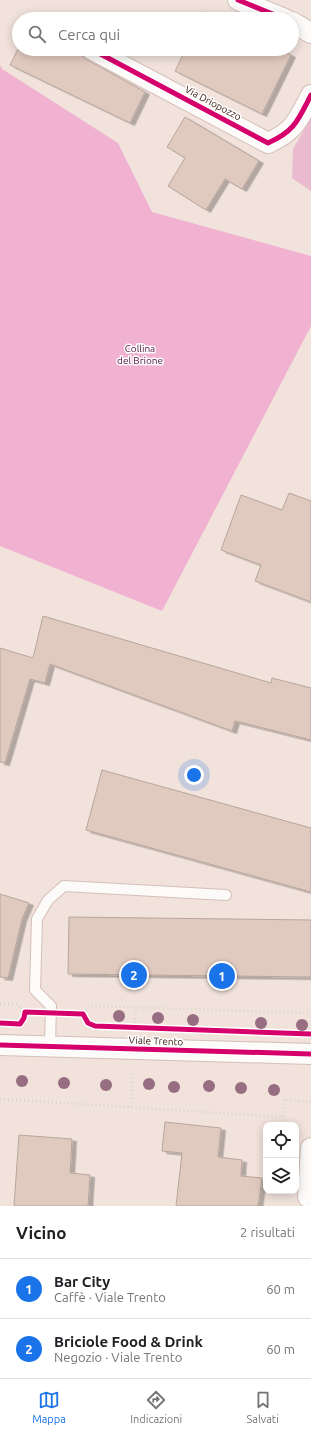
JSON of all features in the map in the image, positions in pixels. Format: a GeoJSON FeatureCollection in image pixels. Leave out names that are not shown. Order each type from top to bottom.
{"type":"FeatureCollection","features":[{"type":"Feature","properties":{"kind":"street"},"geometry":{"type":"LineString","coordinates":[[238,0],[268,12]]}},
{"type":"Feature","properties":{"kind":"street"},"geometry":{"type":"LineString","coordinates":[[299,26],[311,33]]}},
{"type":"Feature","properties":{"kind":"street","name":"Via Driopozzo"},"geometry":{"type":"LineString","coordinates":[[104,56],[268,142],[284,136],[297,121],[311,95]]}},
{"type":"Feature","properties":{"kind":"street","name":"Viale Trento"},"geometry":{"type":"LineString","coordinates":[[0,1045],[311,1054]]}},
{"type":"Feature","properties":{"kind":"street"},"geometry":{"type":"LineString","coordinates":[[308,1196],[311,1148]]}},
{"type":"Feature","properties":{"kind":"lane"},"geometry":{"type":"LineString","coordinates":[[50,1046],[51,1006],[35,990],[37,918],[48,900],[64,886],[226,895]]}},
{"type":"Feature","properties":{"kind":"path"},"geometry":{"type":"LineString","coordinates":[[0,1004],[17,1004],[25,1015],[51,1013],[83,1014]]}},
{"type":"Feature","properties":{"kind":"path"},"geometry":{"type":"LineString","coordinates":[[83,1014],[90,1006],[311,1013]]}},
{"type":"Feature","properties":{"kind":"path"},"geometry":{"type":"LineString","coordinates":[[134,1027],[136,1008]]}},
{"type":"Feature","properties":{"kind":"path"},"geometry":{"type":"LineString","coordinates":[[83,1014],[86,1020]]}},
{"type":"Feature","properties":{"kind":"path"},"geometry":{"type":"LineString","coordinates":[[126,1027],[142,1028]]}},
{"type":"Feature","properties":{"kind":"path"},"geometry":{"type":"LineString","coordinates":[[131,1107],[133,1067]]}},
{"type":"Feature","properties":{"kind":"path"},"geometry":{"type":"LineString","coordinates":[[0,1099],[283,1117],[284,1099],[311,1102]]}},
{"type":"Feature","properties":{"kind":"shaded area"},"geometry":{"type":"Polygon","coordinates":[[[311,118],[311,191],[292,178],[293,149],[311,118]]]}},
{"type":"Feature","properties":{"kind":"green space","name":"Collina del Brione"},"geometry":{"type":"Polygon","coordinates":[[[0,65],[2,69],[118,143],[152,212],[311,256],[311,326],[162,611],[0,546],[0,65]]]}},
{"type":"Feature","properties":{"kind":"building"},"geometry":{"type":"Polygon","coordinates":[[[14,56],[82,56],[145,92],[130,123],[10,65],[14,56]]]}},
{"type":"Feature","properties":{"kind":"building"},"geometry":{"type":"Polygon","coordinates":[[[182,56],[291,56],[262,114],[175,71],[182,56]]]}},
{"type":"Feature","properties":{"kind":"building"},"geometry":{"type":"Polygon","coordinates":[[[185,117],[259,161],[242,189],[225,179],[206,210],[168,186],[185,158],[167,147],[185,117]]]}},
{"type":"Feature","properties":{"kind":"building"},"geometry":{"type":"Polygon","coordinates":[[[289,493],[311,501],[311,602],[255,581],[261,565],[221,550],[241,495],[282,510],[289,493]]]}},
{"type":"Feature","properties":{"kind":"building"},"geometry":{"type":"Polygon","coordinates":[[[43,616],[271,683],[272,678],[311,688],[311,740],[235,721],[232,731],[50,664],[45,683],[30,679],[5,763],[0,762],[0,648],[33,658],[43,616]]]}},
{"type":"Feature","properties":{"kind":"building"},"geometry":{"type":"Polygon","coordinates":[[[102,770],[311,828],[311,892],[86,830],[102,770]]]}},
{"type":"Feature","properties":{"kind":"building"},"geometry":{"type":"Polygon","coordinates":[[[0,894],[29,903],[22,919],[8,978],[0,977],[0,894]]]}},
{"type":"Feature","properties":{"kind":"building"},"geometry":{"type":"Polygon","coordinates":[[[69,917],[311,920],[311,977],[68,974],[69,917]]]}},
{"type":"Feature","properties":{"kind":"building"},"geometry":{"type":"Polygon","coordinates":[[[165,1122],[221,1128],[218,1157],[242,1160],[241,1176],[262,1178],[258,1206],[176,1206],[182,1153],[162,1151],[165,1122]]]}},
{"type":"Feature","properties":{"kind":"building"},"geometry":{"type":"Polygon","coordinates":[[[19,1135],[72,1139],[70,1173],[90,1175],[88,1206],[14,1206],[19,1135]]]}},
{"type":"Feature","properties":{"kind":"cycle path"},"geometry":{"type":"LineString","coordinates":[[238,0],[268,12]]}},
{"type":"Feature","properties":{"kind":"cycle path"},"geometry":{"type":"LineString","coordinates":[[104,56],[268,143],[277,139],[295,124],[311,95]]}},
{"type":"Feature","properties":{"kind":"cycle path"},"geometry":{"type":"LineString","coordinates":[[0,1023],[20,1024],[24,1018],[25,1012],[83,1014],[88,1023],[95,1026],[311,1034]]}},
{"type":"Feature","properties":{"kind":"cycle path"},"geometry":{"type":"LineString","coordinates":[[0,1045],[311,1054]]}},
{"type":"Feature","properties":{"kind":"place","name":"Briciole Food & Drink"},"geometry":{"type":"Point","coordinates":[134,975]}},
{"type":"Feature","properties":{"kind":"place","name":"Bar City"},"geometry":{"type":"Point","coordinates":[222,976]}}]}
